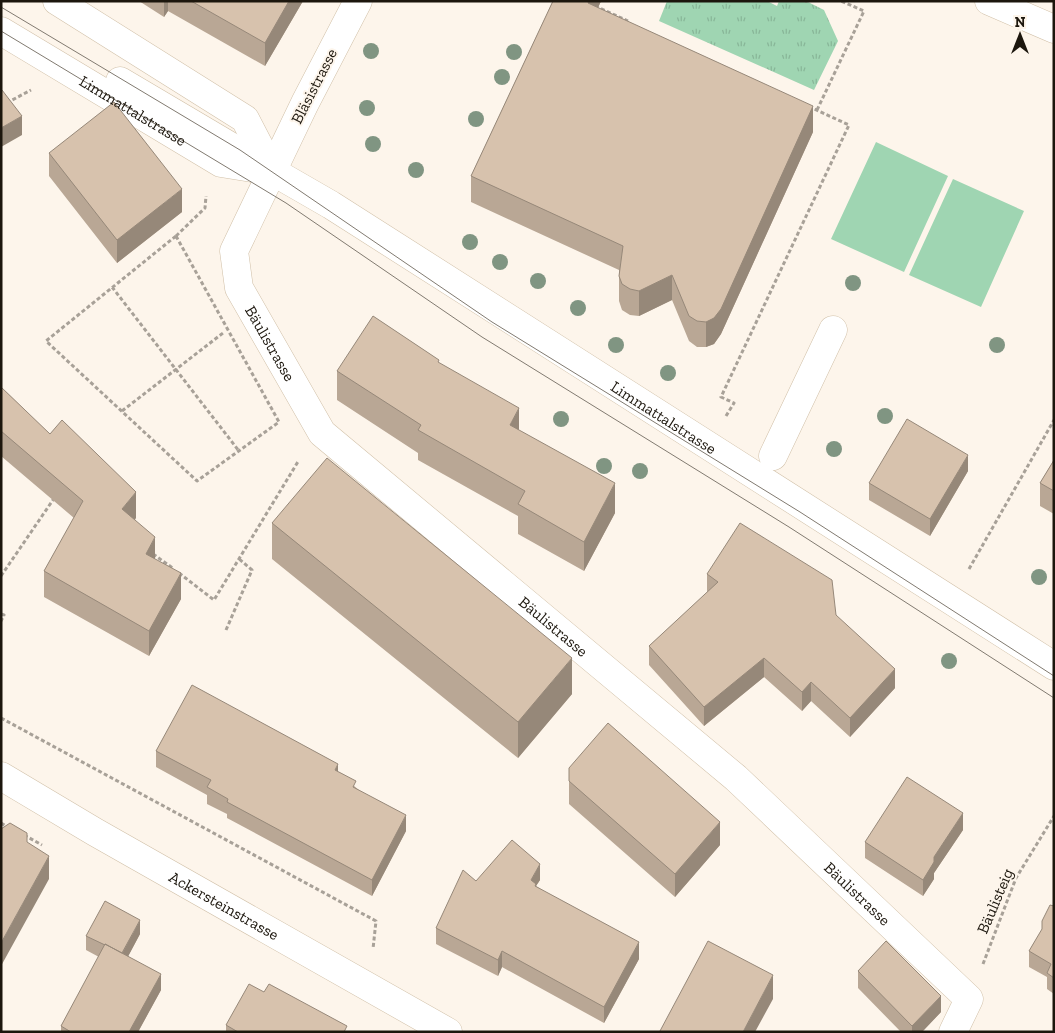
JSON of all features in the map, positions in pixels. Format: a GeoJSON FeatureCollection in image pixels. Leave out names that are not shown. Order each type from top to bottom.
{"type":"FeatureCollection","features":[{"type":"Feature","properties":{"kind":"street"},"geometry":{"type":"LineString","coordinates":[[57,1],[245,119],[272,171]]}},
{"type":"Feature","properties":{"kind":"street"},"geometry":{"type":"LineString","coordinates":[[989,1],[1054,29]]}},
{"type":"Feature","properties":{"kind":"street","name":"Bläsistrasse"},"geometry":{"type":"LineString","coordinates":[[272,171],[349,4]]}},
{"type":"Feature","properties":{"kind":"street"},"geometry":{"type":"LineString","coordinates":[[1,11],[272,171]]}},
{"type":"Feature","properties":{"kind":"street","name":"Limmattalstrasse"},"geometry":{"type":"LineString","coordinates":[[1,31],[220,163],[272,171],[385,238],[1054,666]]}},
{"type":"Feature","properties":{"kind":"street","name":"Bäulistrasse"},"geometry":{"type":"LineString","coordinates":[[272,171],[234,251],[239,288],[322,433],[736,778],[969,999]]}},
{"type":"Feature","properties":{"kind":"street"},"geometry":{"type":"LineString","coordinates":[[774,456],[833,330]]}},
{"type":"Feature","properties":{"kind":"street","name":"Ackersteinstrasse"},"geometry":{"type":"LineString","coordinates":[[1,776],[431,1028]]}},
{"type":"Feature","properties":{"kind":"street"},"geometry":{"type":"LineString","coordinates":[[953,1032],[969,999]]}},
{"type":"Feature","properties":{"kind":"path"},"geometry":{"type":"LineString","coordinates":[[816,110],[864,11],[841,1]]}},
{"type":"Feature","properties":{"kind":"path"},"geometry":{"type":"LineString","coordinates":[[594,5],[634,24]]}},
{"type":"Feature","properties":{"kind":"path"},"geometry":{"type":"LineString","coordinates":[[1,106],[36,87]]}},
{"type":"Feature","properties":{"kind":"path"},"geometry":{"type":"LineString","coordinates":[[726,418],[734,402],[721,397],[849,125],[808,106]]}},
{"type":"Feature","properties":{"kind":"path"},"geometry":{"type":"LineString","coordinates":[[176,236],[228,330],[280,422],[197,481],[46,341],[176,236]]}},
{"type":"Feature","properties":{"kind":"path"},"geometry":{"type":"LineString","coordinates":[[112,287],[239,452]]}},
{"type":"Feature","properties":{"kind":"path"},"geometry":{"type":"LineString","coordinates":[[122,411],[175,368],[228,330]]}},
{"type":"Feature","properties":{"kind":"path"},"geometry":{"type":"LineString","coordinates":[[967,572],[1054,420]]}},
{"type":"Feature","properties":{"kind":"path"},"geometry":{"type":"LineString","coordinates":[[151,552],[214,600],[299,460],[322,433]]}},
{"type":"Feature","properties":{"kind":"path"},"geometry":{"type":"LineString","coordinates":[[1,576],[58,493]]}},
{"type":"Feature","properties":{"kind":"path"},"geometry":{"type":"LineString","coordinates":[[226,630],[252,570],[238,558]]}},
{"type":"Feature","properties":{"kind":"path"},"geometry":{"type":"LineString","coordinates":[[1,614],[4,616],[1,621]]}},
{"type":"Feature","properties":{"kind":"path"},"geometry":{"type":"LineString","coordinates":[[1,718],[376,921],[373,950]]}},
{"type":"Feature","properties":{"kind":"path","name":"Bäulisteig"},"geometry":{"type":"LineString","coordinates":[[969,999],[1016,878],[1054,816]]}},
{"type":"Feature","properties":{"kind":"green space"},"geometry":{"type":"Polygon","coordinates":[[[667,1],[767,1],[777,6],[779,1],[806,1],[824,10],[838,41],[814,90],[659,21],[667,1]]]}},
{"type":"Feature","properties":{"kind":"green space"},"geometry":{"type":"Polygon","coordinates":[[[876,142],[948,176],[904,272],[831,239],[876,142]]]}},
{"type":"Feature","properties":{"kind":"green space"},"geometry":{"type":"Polygon","coordinates":[[[953,179],[1024,211],[981,307],[909,275],[953,179]]]}},
{"type":"Feature","properties":{"kind":"building"},"geometry":{"type":"Polygon","coordinates":[[[191,1],[289,1],[265,43],[191,1]]]}},
{"type":"Feature","properties":{"kind":"building"},"geometry":{"type":"Polygon","coordinates":[[[553,1],[589,1],[588,3],[813,106],[721,309],[714,318],[706,322],[697,321],[689,316],[672,275],[639,291],[630,289],[622,284],[619,276],[623,246],[471,176],[553,1]]]}},
{"type":"Feature","properties":{"kind":"building"},"geometry":{"type":"Polygon","coordinates":[[[1,91],[22,116],[1,128],[1,91]]]}},
{"type":"Feature","properties":{"kind":"building"},"geometry":{"type":"Polygon","coordinates":[[[114,102],[182,189],[117,240],[49,153],[114,102]]]}},
{"type":"Feature","properties":{"kind":"building"},"geometry":{"type":"Polygon","coordinates":[[[373,316],[439,360],[438,362],[519,408],[510,425],[615,483],[584,542],[518,504],[525,491],[418,430],[421,425],[337,371],[373,316]]]}},
{"type":"Feature","properties":{"kind":"building"},"geometry":{"type":"Polygon","coordinates":[[[1,387],[50,434],[62,420],[136,492],[122,509],[155,537],[146,554],[181,573],[149,631],[44,571],[83,501],[1,431],[1,387]]]}},
{"type":"Feature","properties":{"kind":"building"},"geometry":{"type":"Polygon","coordinates":[[[907,419],[968,455],[930,519],[869,483],[907,419]]]}},
{"type":"Feature","properties":{"kind":"building"},"geometry":{"type":"Polygon","coordinates":[[[327,458],[572,658],[518,722],[272,523],[327,458]]]}},
{"type":"Feature","properties":{"kind":"building"},"geometry":{"type":"Polygon","coordinates":[[[1054,460],[1054,491],[1040,483],[1054,460]]]}},
{"type":"Feature","properties":{"kind":"building"},"geometry":{"type":"Polygon","coordinates":[[[740,523],[832,580],[836,615],[895,669],[850,718],[811,682],[802,692],[764,658],[704,707],[649,646],[718,582],[707,574],[740,523]]]}},
{"type":"Feature","properties":{"kind":"building"},"geometry":{"type":"Polygon","coordinates":[[[192,685],[338,764],[335,770],[356,781],[353,787],[406,815],[372,880],[227,802],[228,799],[207,787],[211,780],[156,751],[192,685]]]}},
{"type":"Feature","properties":{"kind":"building"},"geometry":{"type":"Polygon","coordinates":[[[608,723],[720,822],[675,874],[569,781],[569,768],[608,723]]]}},
{"type":"Feature","properties":{"kind":"building"},"geometry":{"type":"Polygon","coordinates":[[[907,777],[963,813],[934,857],[934,862],[923,880],[865,842],[907,777]]]}},
{"type":"Feature","properties":{"kind":"building"},"geometry":{"type":"Polygon","coordinates":[[[10,823],[27,833],[27,842],[49,856],[1,943],[1,829],[10,823]]]}},
{"type":"Feature","properties":{"kind":"building"},"geometry":{"type":"Polygon","coordinates":[[[512,840],[540,864],[531,880],[536,884],[535,886],[639,942],[604,1007],[502,951],[498,960],[436,928],[463,870],[476,881],[512,840]]]}},
{"type":"Feature","properties":{"kind":"building"},"geometry":{"type":"Polygon","coordinates":[[[105,901],[140,920],[122,953],[86,936],[105,901]]]}},
{"type":"Feature","properties":{"kind":"building"},"geometry":{"type":"Polygon","coordinates":[[[1050,905],[1054,906],[1054,978],[1047,973],[1051,964],[1029,951],[1042,929],[1042,921],[1050,905]]]}},
{"type":"Feature","properties":{"kind":"building"},"geometry":{"type":"Polygon","coordinates":[[[708,941],[773,975],[743,1032],[661,1032],[660,1031],[708,941]]]}},
{"type":"Feature","properties":{"kind":"building"},"geometry":{"type":"Polygon","coordinates":[[[886,941],[941,996],[912,1026],[858,971],[886,941]]]}},
{"type":"Feature","properties":{"kind":"building"},"geometry":{"type":"Polygon","coordinates":[[[105,944],[161,974],[129,1032],[71,1032],[61,1026],[105,944]]]}},
{"type":"Feature","properties":{"kind":"building"},"geometry":{"type":"Polygon","coordinates":[[[249,984],[264,992],[269,984],[347,1026],[344,1032],[238,1032],[226,1025],[249,984]]]}},
{"type":"Feature","properties":{"kind":"tram line"},"geometry":{"type":"LineString","coordinates":[[1,7],[240,150],[492,322],[800,512],[1054,676]]}},
{"type":"Feature","properties":{"kind":"tram line"},"geometry":{"type":"LineString","coordinates":[[1,31],[286,203],[482,337],[789,527],[1054,698]]}}]}
